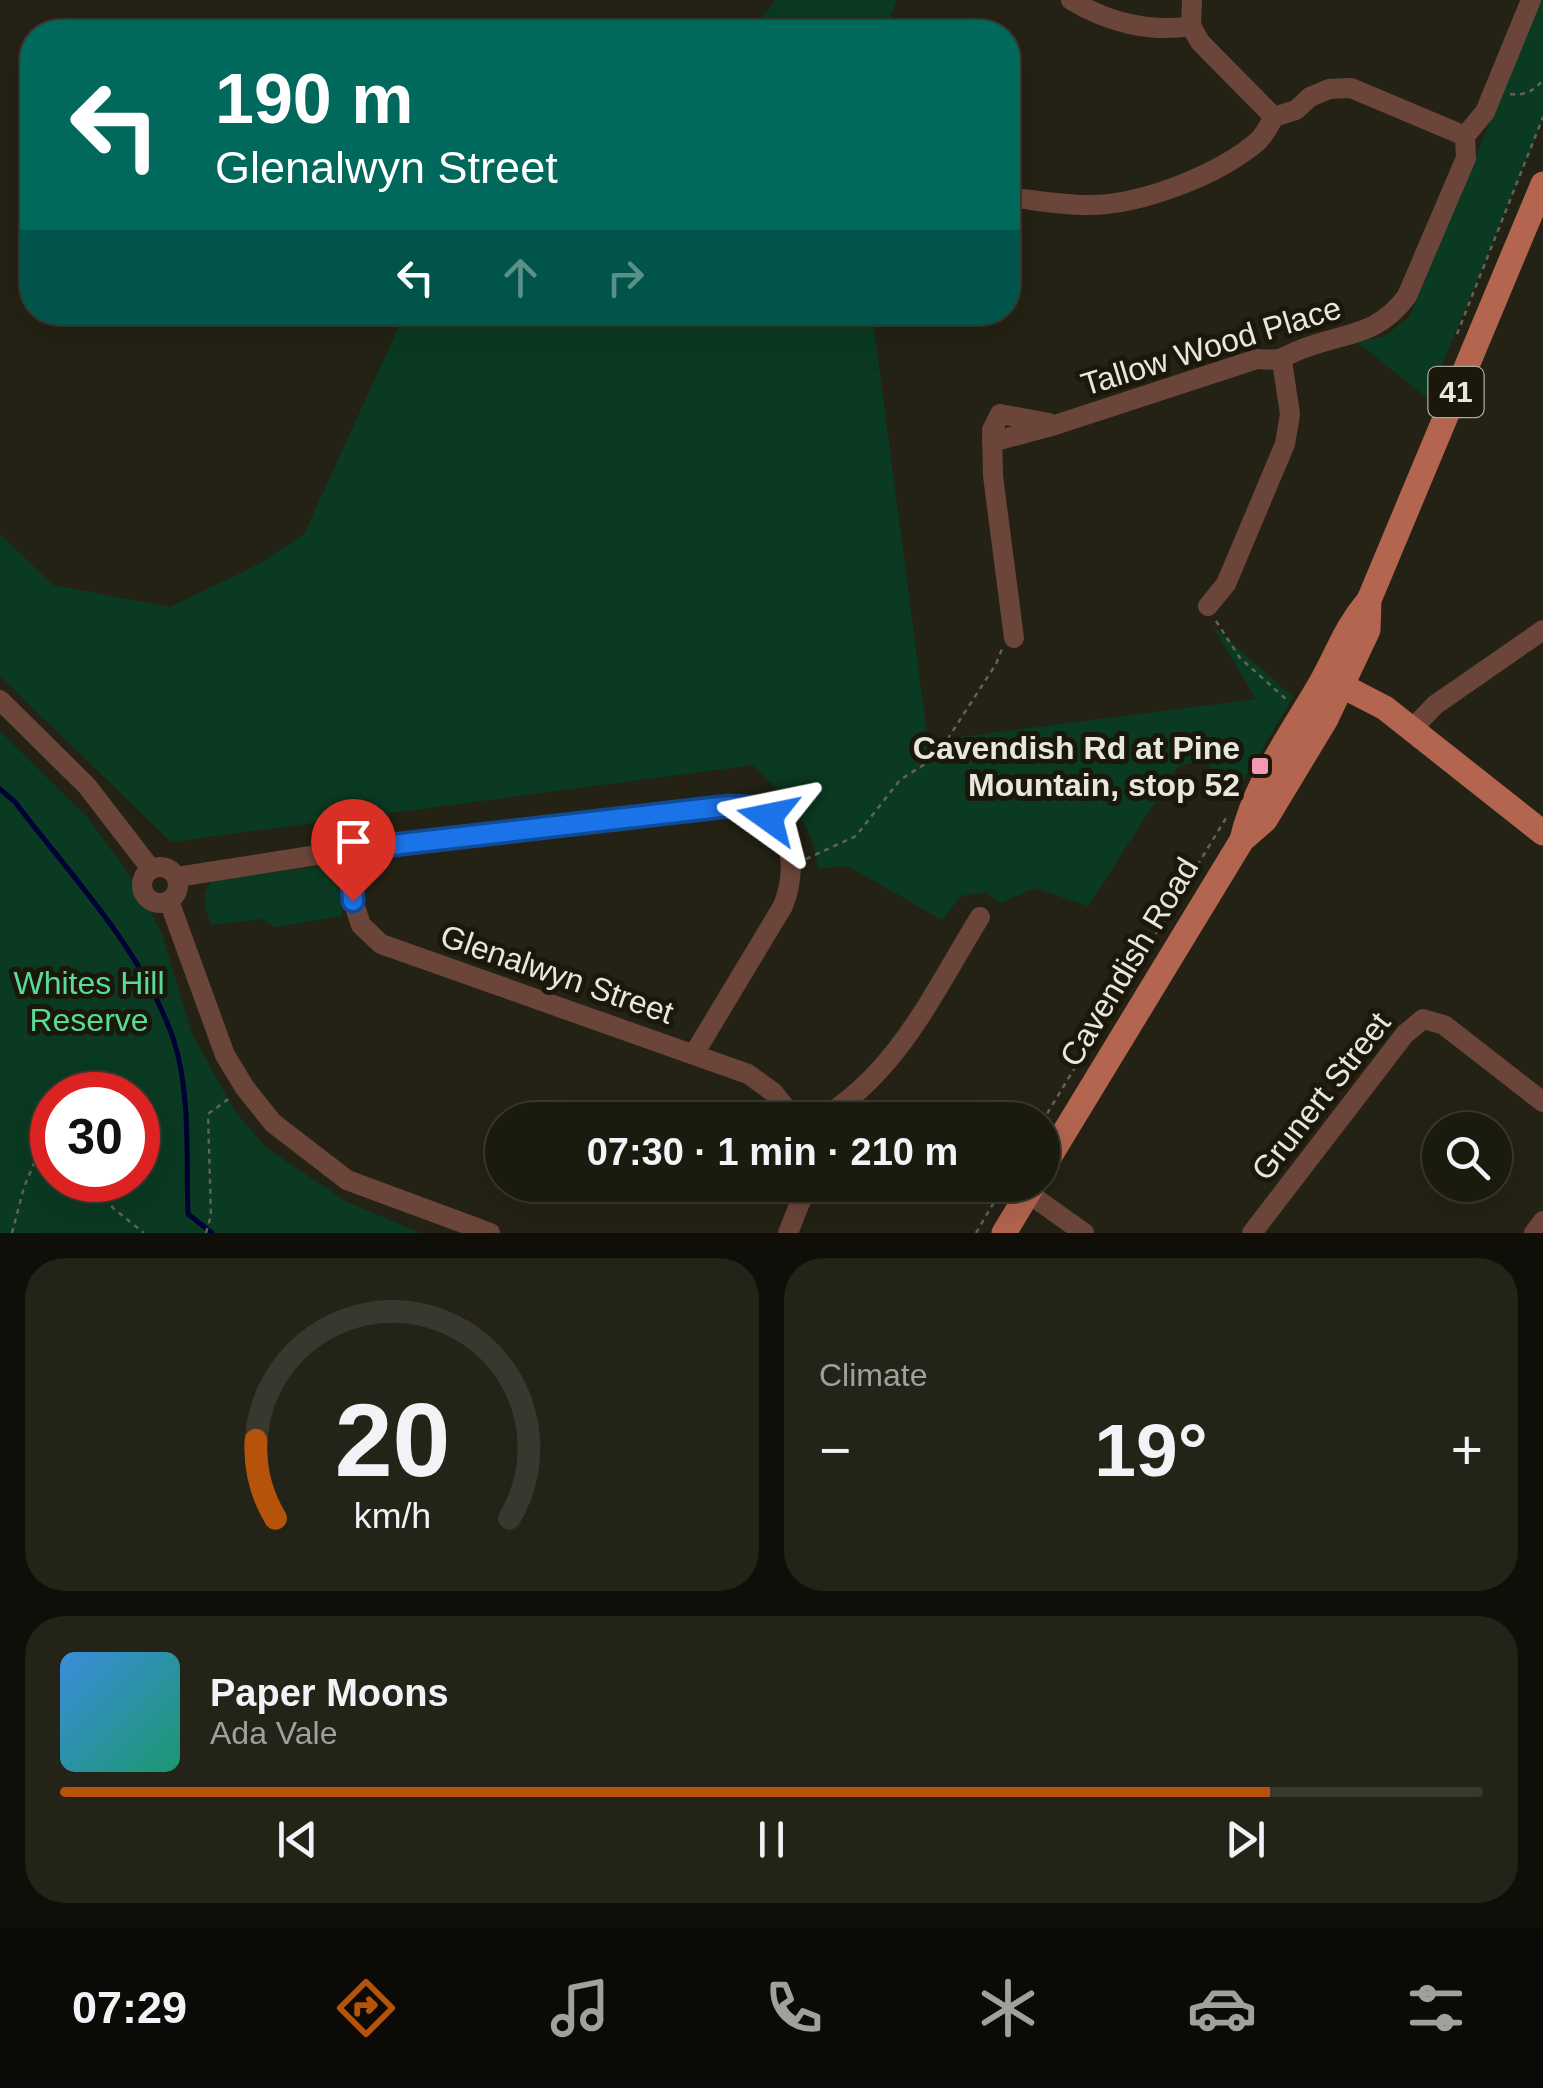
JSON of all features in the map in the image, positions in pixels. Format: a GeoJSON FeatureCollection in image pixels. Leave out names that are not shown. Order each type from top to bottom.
{"type":"FeatureCollection","features":[{"type":"Feature","properties":{"kind":"main road","name":"Cavendish Road"},"geometry":{"type":"LineString","coordinates":[[1060,1139],[1242,840],[1249,807],[1368,630],[1369,600],[1543,184]]}},
{"type":"Feature","properties":{"kind":"main road"},"geometry":{"type":"LineString","coordinates":[[1334,681],[1376,701],[1543,833]]}},
{"type":"Feature","properties":{"kind":"main road"},"geometry":{"type":"LineString","coordinates":[[1004,1233],[1016,1202]]}},
{"type":"Feature","properties":{"kind":"street"},"geometry":{"type":"LineString","coordinates":[[1071,0],[1087,10],[1162,31],[1191,26]]}},
{"type":"Feature","properties":{"kind":"street"},"geometry":{"type":"LineString","coordinates":[[1192,0],[1191,26],[1200,42],[1274,117]]}},
{"type":"Feature","properties":{"kind":"street","name":"Tallow Wood Place"},"geometry":{"type":"LineString","coordinates":[[1014,638],[992,442],[992,430],[1000,414],[1011,413],[1056,425],[1258,360],[1282,361],[1301,349],[1372,328],[1394,314],[1407,296],[1466,158],[1465,136],[1485,112],[1531,0]]}},
{"type":"Feature","properties":{"kind":"street"},"geometry":{"type":"LineString","coordinates":[[1020,199],[1093,205],[1147,194],[1224,166],[1260,139],[1274,117],[1296,110],[1310,97],[1330,89],[1352,88],[1465,136]]}},
{"type":"Feature","properties":{"kind":"street"},"geometry":{"type":"LineString","coordinates":[[1208,606],[1226,584],[1285,444],[1290,414],[1282,361]]}},
{"type":"Feature","properties":{"kind":"street"},"geometry":{"type":"LineString","coordinates":[[1412,729],[1436,706],[1543,630]]}},
{"type":"Feature","properties":{"kind":"street"},"geometry":{"type":"LineString","coordinates":[[0,700],[86,786],[151,869]]}},
{"type":"Feature","properties":{"kind":"street"},"geometry":{"type":"LineString","coordinates":[[177,877],[349,850],[710,808],[750,807],[768,817],[786,838],[792,884],[694,1054]]}},
{"type":"Feature","properties":{"kind":"street","name":"Glenalwyn Street"},"geometry":{"type":"LineString","coordinates":[[349,850],[353,901],[361,926],[382,944],[748,1074],[781,1102]]}},
{"type":"Feature","properties":{"kind":"street"},"geometry":{"type":"LineString","coordinates":[[166,867],[177,877],[178,891],[169,901],[155,903],[144,894],[142,880],[151,869],[166,867]]}},
{"type":"Feature","properties":{"kind":"street"},"geometry":{"type":"LineString","coordinates":[[169,901],[225,1055],[273,1123],[348,1180],[490,1233]]}},
{"type":"Feature","properties":{"kind":"street"},"geometry":{"type":"LineString","coordinates":[[847,1102],[894,1056],[980,917]]}},
{"type":"Feature","properties":{"kind":"street","name":"Grunert Street"},"geometry":{"type":"LineString","coordinates":[[1252,1233],[1405,1034],[1423,1019],[1444,1025],[1543,1102]]}},
{"type":"Feature","properties":{"kind":"street"},"geometry":{"type":"LineString","coordinates":[[788,1233],[800,1202]]}},
{"type":"Feature","properties":{"kind":"street"},"geometry":{"type":"LineString","coordinates":[[1041,1202],[1084,1233]]}},
{"type":"Feature","properties":{"kind":"street"},"geometry":{"type":"LineString","coordinates":[[1534,1233],[1543,1222]]}},
{"type":"Feature","properties":{"kind":"path"},"geometry":{"type":"LineString","coordinates":[[1494,92],[1520,96],[1533,91],[1543,80]]}},
{"type":"Feature","properties":{"kind":"path"},"geometry":{"type":"LineString","coordinates":[[1453,344],[1543,117]]}},
{"type":"Feature","properties":{"kind":"path"},"geometry":{"type":"LineString","coordinates":[[1208,606],[1240,658],[1292,704]]}},
{"type":"Feature","properties":{"kind":"path"},"geometry":{"type":"LineString","coordinates":[[792,862],[815,857],[856,836],[900,780],[936,757],[1000,652],[1014,638]]}},
{"type":"Feature","properties":{"kind":"path"},"geometry":{"type":"LineString","coordinates":[[1054,1102],[1228,816]]}},
{"type":"Feature","properties":{"kind":"path"},"geometry":{"type":"LineString","coordinates":[[206,1233],[212,1215],[208,1114],[245,1088]]}},
{"type":"Feature","properties":{"kind":"path"},"geometry":{"type":"LineString","coordinates":[[12,1233],[30,1172]]}},
{"type":"Feature","properties":{"kind":"path"},"geometry":{"type":"LineString","coordinates":[[109,1202],[144,1233]]}},
{"type":"Feature","properties":{"kind":"path"},"geometry":{"type":"LineString","coordinates":[[976,1233],[1008,1202]]}},
{"type":"Feature","properties":{"kind":"green space"},"geometry":{"type":"Polygon","coordinates":[[[776,0],[897,0],[890,20],[759,20],[776,0]]]}},
{"type":"Feature","properties":{"kind":"green space"},"geometry":{"type":"Polygon","coordinates":[[[1540,0],[1543,120],[1428,399],[1357,342],[1385,336],[1410,316],[1540,0]]]}},
{"type":"Feature","properties":{"kind":"green space"},"geometry":{"type":"Polygon","coordinates":[[[874,325],[928,741],[1256,699],[1212,625],[1293,697],[1241,785],[1199,760],[1178,767],[1088,906],[1034,888],[1001,903],[985,892],[961,896],[942,920],[848,866],[818,869],[803,822],[753,765],[171,842],[0,676],[0,534],[53,585],[170,607],[259,564],[304,534],[399,326],[874,325]]]}},
{"type":"Feature","properties":{"kind":"green space","name":"Whites Hill Reserve"},"geometry":{"type":"Polygon","coordinates":[[[0,731],[89,819],[140,890],[163,937],[192,1034],[236,1113],[268,1149],[347,1202],[421,1233],[0,1233],[0,731]]]}},
{"type":"Feature","properties":{"kind":"green space"},"geometry":{"type":"Polygon","coordinates":[[[334,865],[343,916],[275,927],[262,919],[211,925],[205,895],[214,879],[334,865]]]}},
{"type":"Feature","properties":{"kind":"waterway"},"geometry":{"type":"LineString","coordinates":[[0,789],[15,802],[103,914],[160,1005],[183,1080],[188,1214],[212,1233]]}},
{"type":"Feature","properties":{"kind":"place","name":"Cavendish Rd at Pine Mountain, stop 52"},"geometry":{"type":"Point","coordinates":[1260,766]}},
{"type":"Feature","properties":{"kind":"route"},"geometry":{"type":"LineString","coordinates":[[353,901],[349,850],[729,806],[750,807],[768,817]]}}]}
